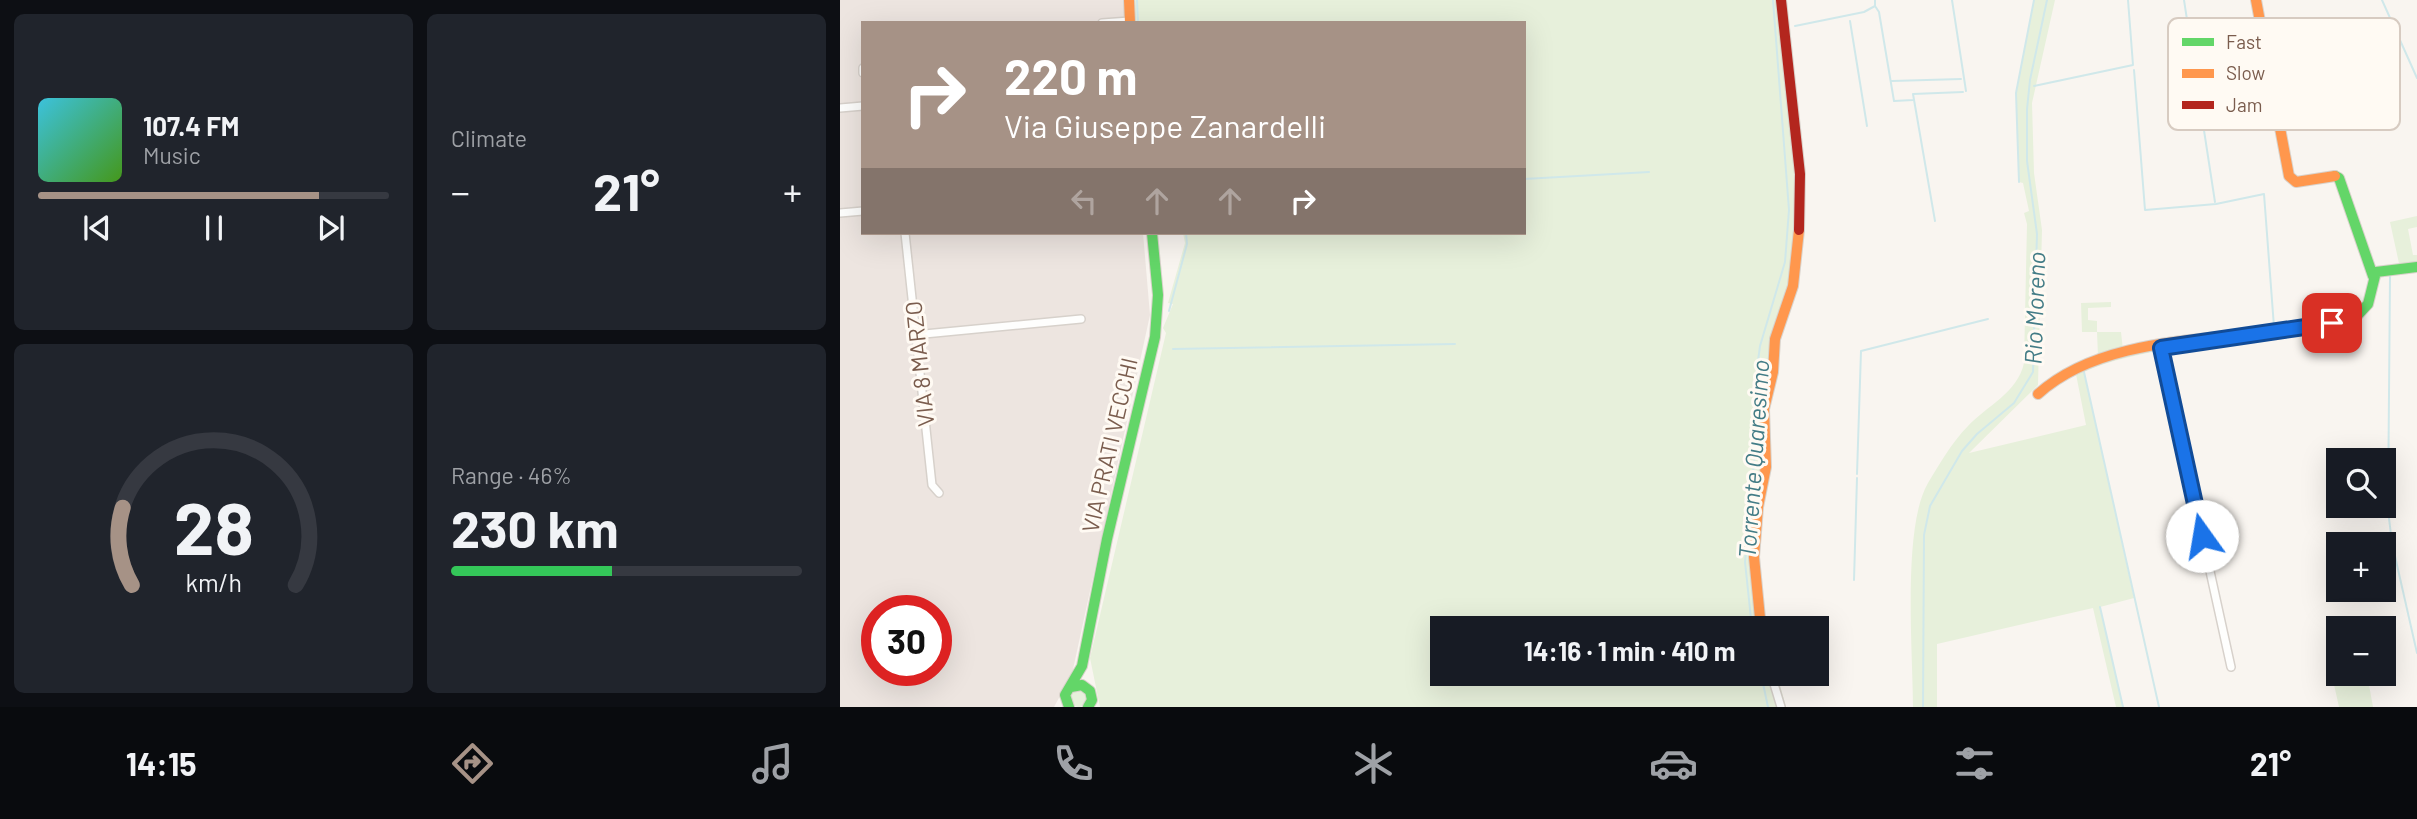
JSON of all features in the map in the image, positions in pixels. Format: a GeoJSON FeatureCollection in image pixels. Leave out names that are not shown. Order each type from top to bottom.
{"type":"FeatureCollection","features":[{"type":"Feature","properties":{"kind":"street"},"geometry":{"type":"LineString","coordinates":[[1129,0],[1130,21]]}},
{"type":"Feature","properties":{"kind":"street"},"geometry":{"type":"LineString","coordinates":[[1760,616],[1755,557],[1758,507],[1766,467],[1764,409],[1773,372],[1774,340],[1793,286],[1801,206],[1798,151],[1781,0]]}},
{"type":"Feature","properties":{"kind":"street"},"geometry":{"type":"LineString","coordinates":[[2256,0],[2259,18]]}},
{"type":"Feature","properties":{"kind":"street"},"geometry":{"type":"LineString","coordinates":[[840,108],[861,106]]}},
{"type":"Feature","properties":{"kind":"street"},"geometry":{"type":"LineString","coordinates":[[2038,394],[2048,382],[2078,365],[2161,348],[2355,318],[2368,304],[2373,276],[2339,178],[2332,174],[2296,182],[2289,176],[2280,130]]}},
{"type":"Feature","properties":{"kind":"street"},"geometry":{"type":"LineString","coordinates":[[840,214],[861,211]]}},
{"type":"Feature","properties":{"kind":"street","name":"VIA 8 MARZO"},"geometry":{"type":"LineString","coordinates":[[905,235],[932,485],[939,493]]}},
{"type":"Feature","properties":{"kind":"street","name":"VIA PRATI VECCHI"},"geometry":{"type":"LineString","coordinates":[[1059,707],[1067,702],[1082,666],[1107,539],[1157,322],[1158,282],[1152,235]]}},
{"type":"Feature","properties":{"kind":"street"},"geometry":{"type":"LineString","coordinates":[[2373,276],[2378,270],[2417,267]]}},
{"type":"Feature","properties":{"kind":"street"},"geometry":{"type":"LineString","coordinates":[[914,335],[1081,319]]}},
{"type":"Feature","properties":{"kind":"street"},"geometry":{"type":"LineString","coordinates":[[2161,348],[2231,667]]}},
{"type":"Feature","properties":{"kind":"street","name":"VIA PRATI VECCHI"},"geometry":{"type":"LineString","coordinates":[[1082,666],[1087,688],[1092,696],[1091,705]]}},
{"type":"Feature","properties":{"kind":"street"},"geometry":{"type":"LineString","coordinates":[[1071,687],[1077,684],[1087,688]]}},
{"type":"Feature","properties":{"kind":"street"},"geometry":{"type":"LineString","coordinates":[[1775,686],[1781,707]]}},
{"type":"Feature","properties":{"kind":"shaded area"},"geometry":{"type":"Polygon","coordinates":[[[840,0],[1125,0],[1127,21],[861,21],[861,235],[1143,235],[1150,315],[1072,674],[1054,707],[840,707],[840,0]]]}},
{"type":"Feature","properties":{"kind":"green space"},"geometry":{"type":"Polygon","coordinates":[[[1134,0],[1786,0],[1805,191],[1768,405],[1771,455],[1762,514],[1758,567],[1764,616],[1430,616],[1430,686],[1780,686],[1786,707],[1100,707],[1090,658],[1166,333],[1163,328],[1173,304],[1168,303],[1185,243],[1183,235],[1526,235],[1526,21],[1135,21],[1134,0]]]}},
{"type":"Feature","properties":{"kind":"green space"},"geometry":{"type":"Polygon","coordinates":[[[2034,0],[2055,0],[2032,103],[2034,173],[2042,230],[2038,385],[1969,453],[2086,425],[2074,364],[2098,356],[2097,332],[2121,332],[2123,350],[2213,334],[2213,340],[2306,326],[2305,333],[2161,351],[2106,363],[2084,372],[2134,598],[2100,607],[2123,707],[2116,707],[2093,608],[1937,644],[1937,707],[1913,707],[1912,559],[1920,503],[1928,483],[1957,439],[2009,390],[2021,373],[2024,363],[2027,224],[2024,213],[2029,211],[2023,183],[2019,182],[2016,93],[2034,0]]]}},
{"type":"Feature","properties":{"kind":"green space"},"geometry":{"type":"Polygon","coordinates":[[[2417,216],[2417,227],[2408,229],[2413,255],[2417,255],[2417,267],[2400,268],[2390,222],[2417,216]]]}},
{"type":"Feature","properties":{"kind":"green space"},"geometry":{"type":"Polygon","coordinates":[[[2111,302],[2111,307],[2088,308],[2088,320],[2097,321],[2097,332],[2082,332],[2081,303],[2111,302]]]}},
{"type":"Feature","properties":{"kind":"green space"},"geometry":{"type":"Polygon","coordinates":[[[2334,686],[2369,686],[2373,707],[2339,707],[2334,686]]]}},
{"type":"Feature","properties":{"kind":"green space"},"geometry":{"type":"Polygon","coordinates":[[[1079,689],[1085,692],[1088,698],[1085,704],[1079,707],[1073,704],[1070,698],[1073,692],[1079,689]]]}},
{"type":"Feature","properties":{"kind":"waterway"},"geometry":{"type":"LineString","coordinates":[[1137,0],[1138,21]]}},
{"type":"Feature","properties":{"kind":"waterway","name":"Torrente Quaresimo"},"geometry":{"type":"LineString","coordinates":[[1751,616],[1745,562],[1755,451],[1754,391],[1760,346],[1785,262],[1789,210],[1773,0]]}},
{"type":"Feature","properties":{"kind":"waterway"},"geometry":{"type":"LineString","coordinates":[[1795,26],[1864,12],[1875,6],[1875,0]]}},
{"type":"Feature","properties":{"kind":"waterway"},"geometry":{"type":"LineString","coordinates":[[1952,0],[1966,91]]}},
{"type":"Feature","properties":{"kind":"waterway"},"geometry":{"type":"LineString","coordinates":[[2019,182],[2016,93],[2034,0]]}},
{"type":"Feature","properties":{"kind":"waterway","name":"Rio Moreno"},"geometry":{"type":"LineString","coordinates":[[1923,707],[1924,535],[1930,506],[1962,451],[1977,434],[2014,403],[2033,372],[2037,234],[2027,161],[2027,109],[2030,80],[2047,0]]}},
{"type":"Feature","properties":{"kind":"waterway"},"geometry":{"type":"LineString","coordinates":[[2034,86],[2133,65],[2128,0]]}},
{"type":"Feature","properties":{"kind":"waterway"},"geometry":{"type":"LineString","coordinates":[[2184,0],[2187,18]]}},
{"type":"Feature","properties":{"kind":"waterway"},"geometry":{"type":"LineString","coordinates":[[2382,0],[2390,18]]}},
{"type":"Feature","properties":{"kind":"waterway"},"geometry":{"type":"LineString","coordinates":[[1875,6],[1879,12],[1894,101],[1913,100]]}},
{"type":"Feature","properties":{"kind":"waterway"},"geometry":{"type":"LineString","coordinates":[[1850,21],[1867,126]]}},
{"type":"Feature","properties":{"kind":"waterway"},"geometry":{"type":"LineString","coordinates":[[2400,40],[2417,78]]}},
{"type":"Feature","properties":{"kind":"waterway"},"geometry":{"type":"LineString","coordinates":[[2134,70],[2145,210],[2216,204],[2264,194],[2274,327]]}},
{"type":"Feature","properties":{"kind":"waterway"},"geometry":{"type":"LineString","coordinates":[[1892,81],[1961,79]]}},
{"type":"Feature","properties":{"kind":"waterway"},"geometry":{"type":"LineString","coordinates":[[1935,221],[1913,94],[1963,92]]}},
{"type":"Feature","properties":{"kind":"waterway"},"geometry":{"type":"LineString","coordinates":[[2204,130],[2215,202]]}},
{"type":"Feature","properties":{"kind":"waterway"},"geometry":{"type":"LineString","coordinates":[[1526,179],[1649,172]]}},
{"type":"Feature","properties":{"kind":"waterway"},"geometry":{"type":"LineString","coordinates":[[1169,311],[1187,244],[1186,235]]}},
{"type":"Feature","properties":{"kind":"waterway"},"geometry":{"type":"LineString","coordinates":[[2390,277],[2388,510],[2392,543],[2417,653]]}},
{"type":"Feature","properties":{"kind":"waterway"},"geometry":{"type":"LineString","coordinates":[[1857,474],[1861,351],[1988,319]]}},
{"type":"Feature","properties":{"kind":"waterway"},"geometry":{"type":"LineString","coordinates":[[1173,349],[1455,344]]}},
{"type":"Feature","properties":{"kind":"waterway"},"geometry":{"type":"LineString","coordinates":[[2084,372],[2159,707]]}},
{"type":"Feature","properties":{"kind":"waterway"},"geometry":{"type":"LineString","coordinates":[[1854,580],[1857,478]]}},
{"type":"Feature","properties":{"kind":"waterway"},"geometry":{"type":"LineString","coordinates":[[2100,607],[2123,707]]}},
{"type":"Feature","properties":{"kind":"waterway","name":"Torrente Quaresimo"},"geometry":{"type":"LineString","coordinates":[[1764,686],[1768,707]]}},
{"type":"Feature","properties":{"kind":"traffic: fast"},"geometry":{"type":"LineString","coordinates":[[2335,176],[2339,178],[2373,276]]}},
{"type":"Feature","properties":{"kind":"traffic: fast"},"geometry":{"type":"LineString","coordinates":[[1069,707],[1065,695],[1082,666],[1107,539],[1155,337],[1158,295],[1152,235]]}},
{"type":"Feature","properties":{"kind":"traffic: fast"},"geometry":{"type":"LineString","coordinates":[[2267,332],[2355,318],[2368,304],[2376,272],[2417,267]]}},
{"type":"Feature","properties":{"kind":"traffic: fast"},"geometry":{"type":"LineString","coordinates":[[1071,687],[1082,685],[1090,691],[1092,700],[1088,707]]}},
{"type":"Feature","properties":{"kind":"traffic: slow"},"geometry":{"type":"LineString","coordinates":[[1129,0],[1130,21]]}},
{"type":"Feature","properties":{"kind":"traffic: slow"},"geometry":{"type":"LineString","coordinates":[[2256,0],[2259,18]]}},
{"type":"Feature","properties":{"kind":"traffic: slow"},"geometry":{"type":"LineString","coordinates":[[2280,130],[2289,176],[2296,182],[2335,176]]}},
{"type":"Feature","properties":{"kind":"traffic: slow"},"geometry":{"type":"LineString","coordinates":[[1760,616],[1754,557],[1758,507],[1766,467],[1764,409],[1773,372],[1775,339],[1793,286],[1799,230]]}},
{"type":"Feature","properties":{"kind":"traffic: slow"},"geometry":{"type":"LineString","coordinates":[[2038,394],[2062,376],[2117,353],[2146,346],[2267,332]]}},
{"type":"Feature","properties":{"kind":"traffic: jam"},"geometry":{"type":"LineString","coordinates":[[1781,0],[1800,174],[1799,230]]}},
{"type":"Feature","properties":{"kind":"route"},"geometry":{"type":"LineString","coordinates":[[2202,536],[2161,348],[2332,323]]}}]}
